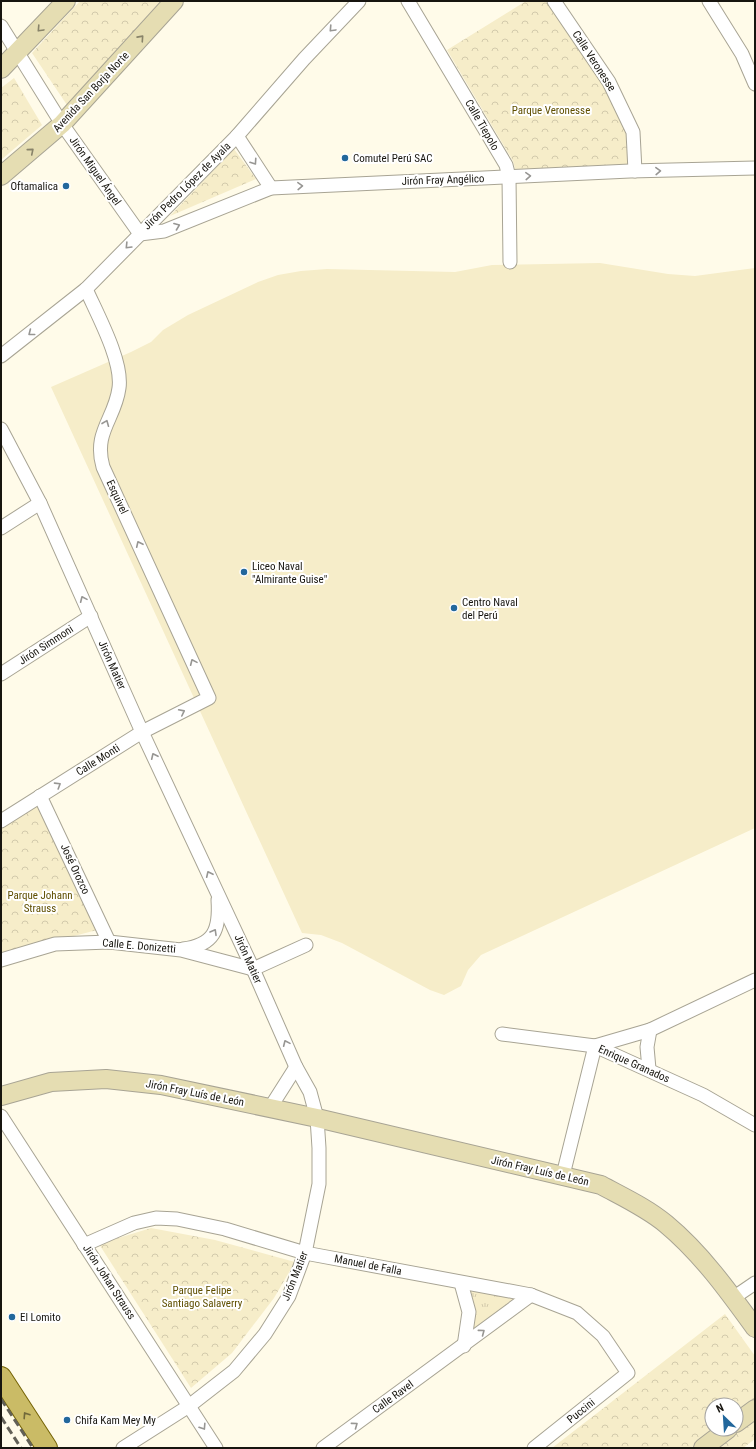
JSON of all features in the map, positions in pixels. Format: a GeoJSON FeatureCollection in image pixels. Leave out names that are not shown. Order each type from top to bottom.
{"type":"FeatureCollection","features":[{"type":"Feature","properties":{"kind":"main road"},"geometry":{"type":"LineString","coordinates":[[1,1378],[47,1448]]}},
{"type":"Feature","properties":{"kind":"street"},"geometry":{"type":"LineString","coordinates":[[1,69],[66,1]]}},
{"type":"Feature","properties":{"kind":"street","name":"Avenida San Borja Norte"},"geometry":{"type":"LineString","coordinates":[[1,176],[62,124],[174,1]]}},
{"type":"Feature","properties":{"kind":"street","name":"Jirón Pedro López de Ayala"},"geometry":{"type":"LineString","coordinates":[[1,356],[86,289],[237,136],[304,59],[359,1]]}},
{"type":"Feature","properties":{"kind":"street","name":"Calle Tiepolo"},"geometry":{"type":"LineString","coordinates":[[408,1],[506,165],[509,177],[510,262]]}},
{"type":"Feature","properties":{"kind":"street","name":"Calle Veronesse"},"geometry":{"type":"LineString","coordinates":[[554,1],[609,82],[633,132],[635,171]]}},
{"type":"Feature","properties":{"kind":"street"},"geometry":{"type":"LineString","coordinates":[[708,1],[742,54],[755,84]]}},
{"type":"Feature","properties":{"kind":"street","name":"Jirón Miguel Ángel"},"geometry":{"type":"LineString","coordinates":[[1,26],[62,124],[140,234]]}},
{"type":"Feature","properties":{"kind":"street"},"geometry":{"type":"LineString","coordinates":[[237,136],[271,188]]}},
{"type":"Feature","properties":{"kind":"street","name":"Jirón Fray Angélico"},"geometry":{"type":"LineString","coordinates":[[140,234],[164,231],[271,188],[635,171],[755,168]]}},
{"type":"Feature","properties":{"kind":"street","name":"Esquivel"},"geometry":{"type":"LineString","coordinates":[[86,289],[117,362],[119,387],[100,444],[102,461],[203,701]]}},
{"type":"Feature","properties":{"kind":"street","name":"Jirón Matier"},"geometry":{"type":"LineString","coordinates":[[1,429],[40,503],[142,732],[218,892],[296,1067],[310,1092],[317,1118],[319,1184],[305,1253],[289,1296],[265,1334],[234,1371],[189,1406],[123,1448]]}},
{"type":"Feature","properties":{"kind":"street"},"geometry":{"type":"LineString","coordinates":[[1,528],[40,503]]}},
{"type":"Feature","properties":{"kind":"street","name":"Jirón Simmoni"},"geometry":{"type":"LineString","coordinates":[[1,674],[91,616]]}},
{"type":"Feature","properties":{"kind":"street","name":"Calle Monti"},"geometry":{"type":"LineString","coordinates":[[1,821],[142,732],[203,701]]}},
{"type":"Feature","properties":{"kind":"street","name":"José Orozco"},"geometry":{"type":"LineString","coordinates":[[40,796],[109,942]]}},
{"type":"Feature","properties":{"kind":"street"},"geometry":{"type":"LineString","coordinates":[[181,950],[198,947],[210,938],[217,928],[219,915],[218,892]]}},
{"type":"Feature","properties":{"kind":"street","name":"Calle E. Donizetti"},"geometry":{"type":"LineString","coordinates":[[1,960],[55,944],[109,942],[181,950],[253,969]]}},
{"type":"Feature","properties":{"kind":"street"},"geometry":{"type":"LineString","coordinates":[[253,969],[306,945]]}},
{"type":"Feature","properties":{"kind":"street"},"geometry":{"type":"LineString","coordinates":[[563,1175],[594,1046],[650,1030],[755,980]]}},
{"type":"Feature","properties":{"kind":"street"},"geometry":{"type":"LineString","coordinates":[[649,1069],[647,1047],[650,1030]]}},
{"type":"Feature","properties":{"kind":"street","name":"Enrique Granados"},"geometry":{"type":"LineString","coordinates":[[502,1034],[594,1046],[649,1069],[703,1095],[755,1125]]}},
{"type":"Feature","properties":{"kind":"street"},"geometry":{"type":"LineString","coordinates":[[270,1108],[296,1067]]}},
{"type":"Feature","properties":{"kind":"street","name":"Jirón Fray Luís de León"},"geometry":{"type":"LineString","coordinates":[[1,1096],[51,1082],[106,1079],[161,1085],[317,1118],[601,1185],[639,1205],[666,1224],[698,1254],[755,1328]]}},
{"type":"Feature","properties":{"kind":"street","name":"Jirón Johan Strauss"},"geometry":{"type":"LineString","coordinates":[[1,1116],[216,1448]]}},
{"type":"Feature","properties":{"kind":"street","name":"Manuel de Falla"},"geometry":{"type":"LineString","coordinates":[[84,1245],[134,1223],[156,1218],[177,1219],[225,1230],[305,1253],[531,1295],[577,1313],[603,1336],[628,1373]]}},
{"type":"Feature","properties":{"kind":"street"},"geometry":{"type":"LineString","coordinates":[[461,1283],[469,1312],[464,1346]]}},
{"type":"Feature","properties":{"kind":"street"},"geometry":{"type":"LineString","coordinates":[[733,1298],[755,1283]]}},
{"type":"Feature","properties":{"kind":"street","name":"Calle Ravel"},"geometry":{"type":"LineString","coordinates":[[323,1448],[464,1346],[531,1295]]}},
{"type":"Feature","properties":{"kind":"street","name":"Puccini"},"geometry":{"type":"LineString","coordinates":[[534,1448],[628,1373]]}},
{"type":"Feature","properties":{"kind":"street"},"geometry":{"type":"LineString","coordinates":[[744,1417],[755,1409]]}},
{"type":"Feature","properties":{"kind":"street"},"geometry":{"type":"LineString","coordinates":[[703,1448],[717,1437]]}},
{"type":"Feature","properties":{"kind":"green space"},"geometry":{"type":"Polygon","coordinates":[[[80,1],[161,1],[67,105],[32,53],[80,1]]]}},
{"type":"Feature","properties":{"kind":"green space","name":"Parque Veronesse"},"geometry":{"type":"Polygon","coordinates":[[[526,1],[551,1],[605,84],[629,132],[630,166],[516,172],[513,161],[447,50],[526,1]]]}},
{"type":"Feature","properties":{"kind":"green space"},"geometry":{"type":"Polygon","coordinates":[[[14,78],[42,125],[1,160],[1,88],[14,78]]]}},
{"type":"Feature","properties":{"kind":"green space"},"geometry":{"type":"Polygon","coordinates":[[[234,149],[256,179],[170,216],[234,149]]]}},
{"type":"Feature","properties":{"kind":"green space","name":"Centro Naval del Perú"},"geometry":{"type":"Polygon","coordinates":[[[600,263],[668,274],[695,276],[755,268],[755,828],[481,955],[468,970],[461,986],[444,995],[430,990],[342,943],[321,935],[302,933],[51,387],[131,352],[151,342],[163,330],[188,315],[258,282],[278,275],[327,269],[455,272],[492,265],[600,263]]]}},
{"type":"Feature","properties":{"kind":"green space","name":"Parque Johann Strauss"},"geometry":{"type":"Polygon","coordinates":[[[39,804],[97,930],[1,955],[1,828],[39,804]]]}},
{"type":"Feature","properties":{"kind":"green space","name":"Parque Felipe Santiago Salaverry"},"geometry":{"type":"Polygon","coordinates":[[[151,1228],[215,1240],[295,1262],[274,1298],[232,1353],[191,1388],[99,1244],[151,1228]]]}},
{"type":"Feature","properties":{"kind":"green space"},"geometry":{"type":"Polygon","coordinates":[[[461,1283],[531,1295],[464,1346],[469,1312],[461,1283]]]}},
{"type":"Feature","properties":{"kind":"green space"},"geometry":{"type":"Polygon","coordinates":[[[725,1314],[755,1356],[755,1399],[744,1407],[744,1397],[704,1397],[704,1437],[705,1437],[691,1448],[552,1448],[725,1314]]]}},
{"type":"Feature","properties":{"kind":"green space"},"geometry":{"type":"Polygon","coordinates":[[[755,1415],[755,1439],[743,1448],[714,1448],[728,1437],[744,1437],[744,1424],[755,1415]]]}},
{"type":"Feature","properties":{"kind":"railway"},"geometry":{"type":"LineString","coordinates":[[1,1399],[33,1448]]}},
{"type":"Feature","properties":{"kind":"railway"},"geometry":{"type":"LineString","coordinates":[[1,1417],[21,1448]]}},
{"type":"Feature","properties":{"kind":"place","name":"Comutel Perú SAC"},"geometry":{"type":"Point","coordinates":[345,158]}},
{"type":"Feature","properties":{"kind":"place","name":"Oftamalica"},"geometry":{"type":"Point","coordinates":[66,186]}},
{"type":"Feature","properties":{"kind":"place","name":"Liceo Naval \"Almirante Guise\""},"geometry":{"type":"Point","coordinates":[244,572]}},
{"type":"Feature","properties":{"kind":"place","name":"Centro Naval del Perú"},"geometry":{"type":"Point","coordinates":[454,608]}},
{"type":"Feature","properties":{"kind":"place","name":"El Lomito"},"geometry":{"type":"Point","coordinates":[12,1317]}},
{"type":"Feature","properties":{"kind":"place","name":"Chifa Kam Mey My"},"geometry":{"type":"Point","coordinates":[67,1420]}}]}
